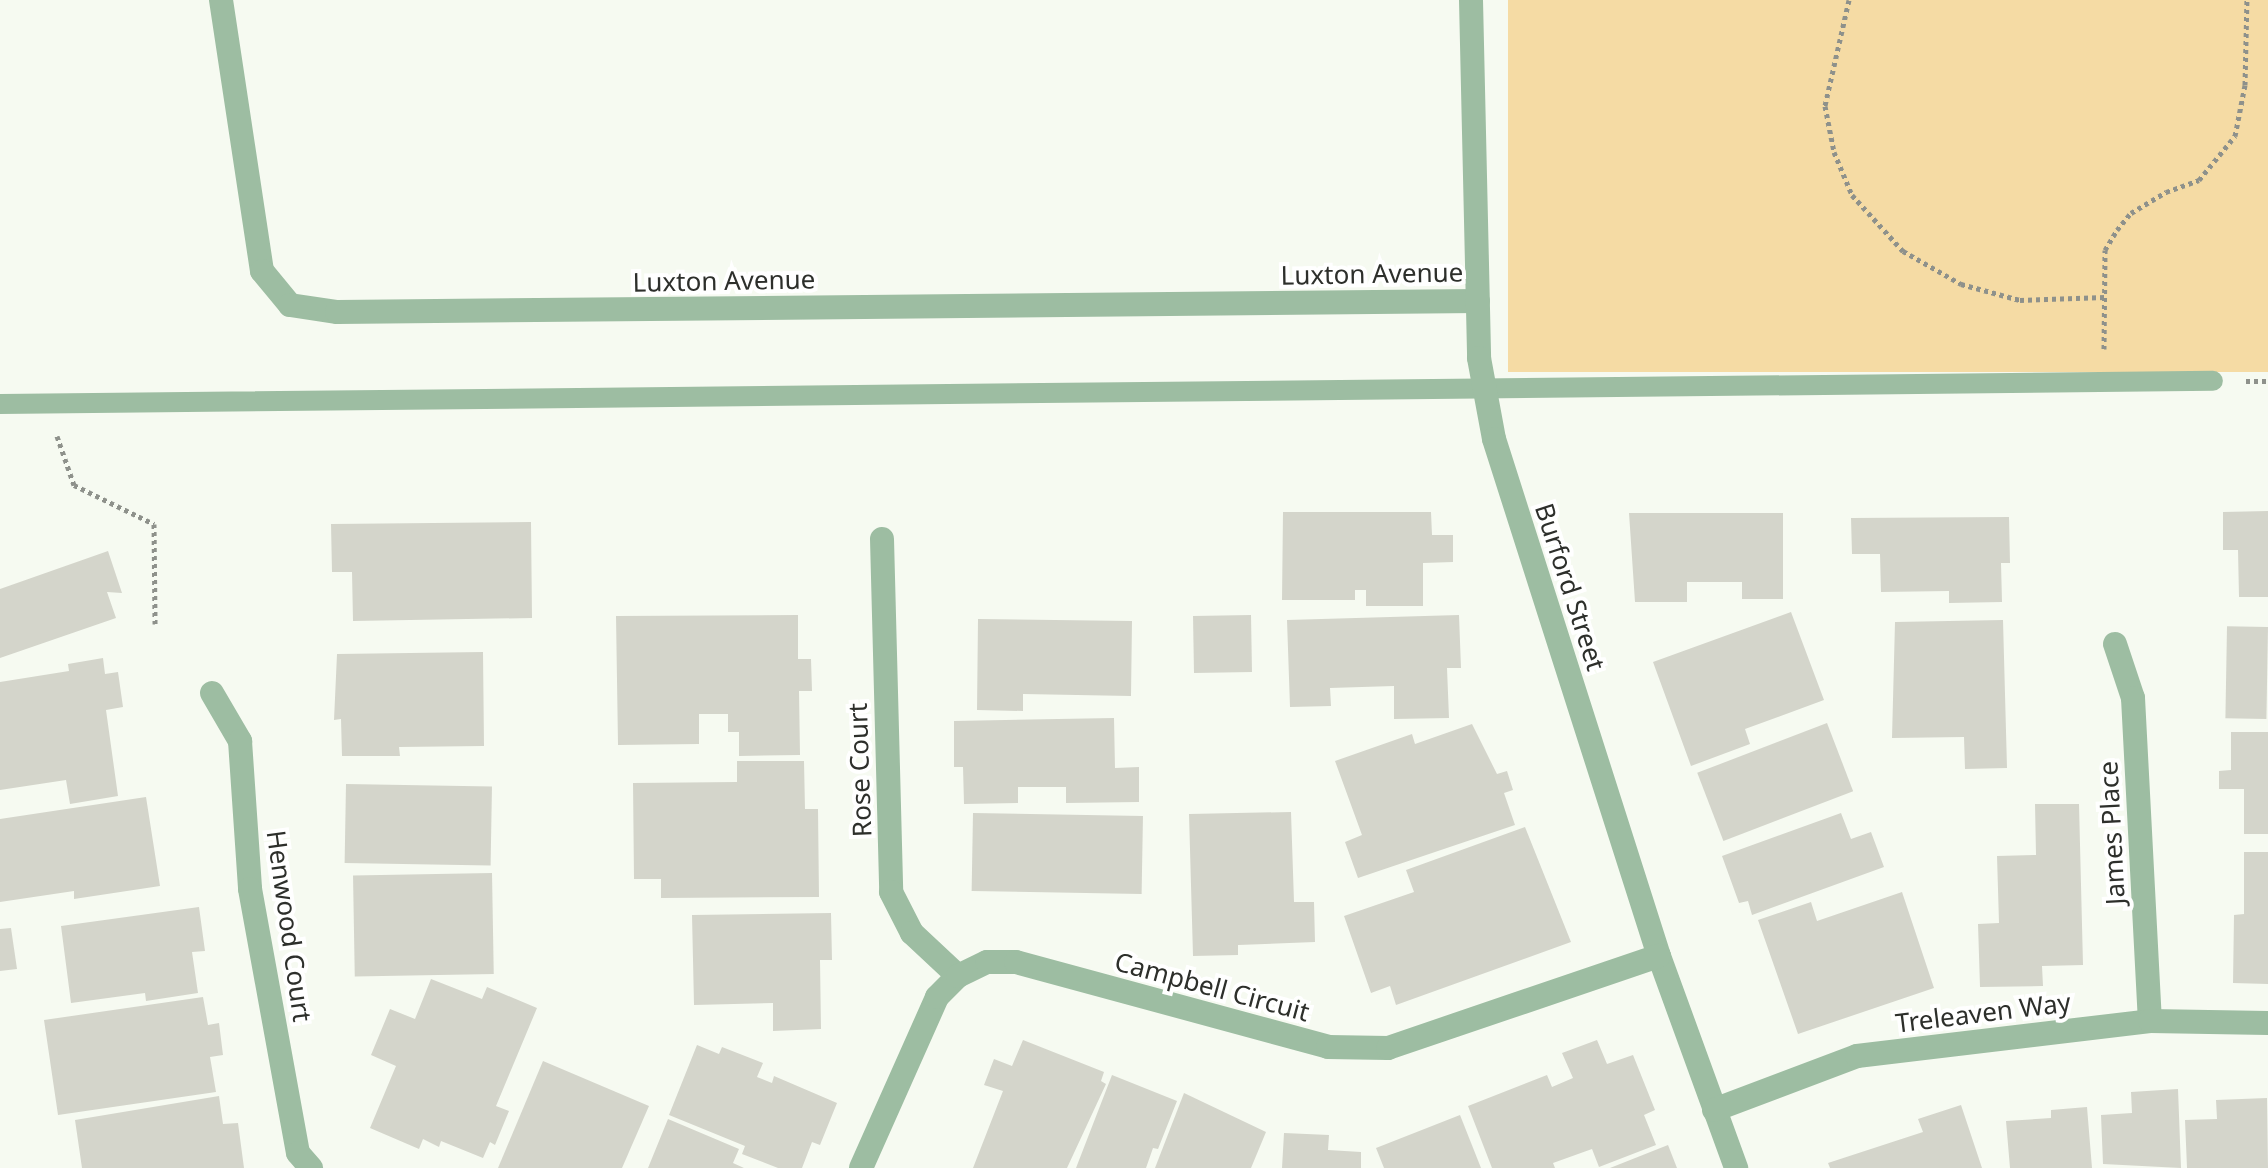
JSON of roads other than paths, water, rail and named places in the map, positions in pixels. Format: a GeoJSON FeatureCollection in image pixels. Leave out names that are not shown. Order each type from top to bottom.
{"type":"FeatureCollection","features":[{"type":"Feature","properties":{"kind":"street","name":"Luxton Avenue"},"geometry":{"type":"LineString","coordinates":[[221,0],[262,271],[290,305],[353,312],[1478,301]]}},
{"type":"Feature","properties":{"kind":"street","name":"Burford Street"},"geometry":{"type":"LineString","coordinates":[[1471,0],[1479,358],[1499,453],[1659,956],[1736,1168]]}},
{"type":"Feature","properties":{"kind":"street","name":"Rose Court"},"geometry":{"type":"LineString","coordinates":[[882,539],[891,892],[912,933],[958,976]]}},
{"type":"Feature","properties":{"kind":"street","name":"James Place"},"geometry":{"type":"LineString","coordinates":[[2115,644],[2133,698],[2150,1021]]}},
{"type":"Feature","properties":{"kind":"street","name":"Henwood Court"},"geometry":{"type":"LineString","coordinates":[[212,693],[240,741],[250,889],[298,1153],[311,1168]]}},
{"type":"Feature","properties":{"kind":"street","name":"Campbell Circuit"},"geometry":{"type":"LineString","coordinates":[[861,1168],[937,997],[958,976],[987,962],[1016,962],[1328,1047],[1388,1048],[1659,956]]}},
{"type":"Feature","properties":{"kind":"street","name":"Treleaven Way"},"geometry":{"type":"LineString","coordinates":[[1714,1110],[1857,1056],[2150,1021],[2268,1023]]}},
{"type":"Feature","properties":{"kind":"lane"},"geometry":{"type":"LineString","coordinates":[[0,404],[1486,391],[2213,381]]}}]}
